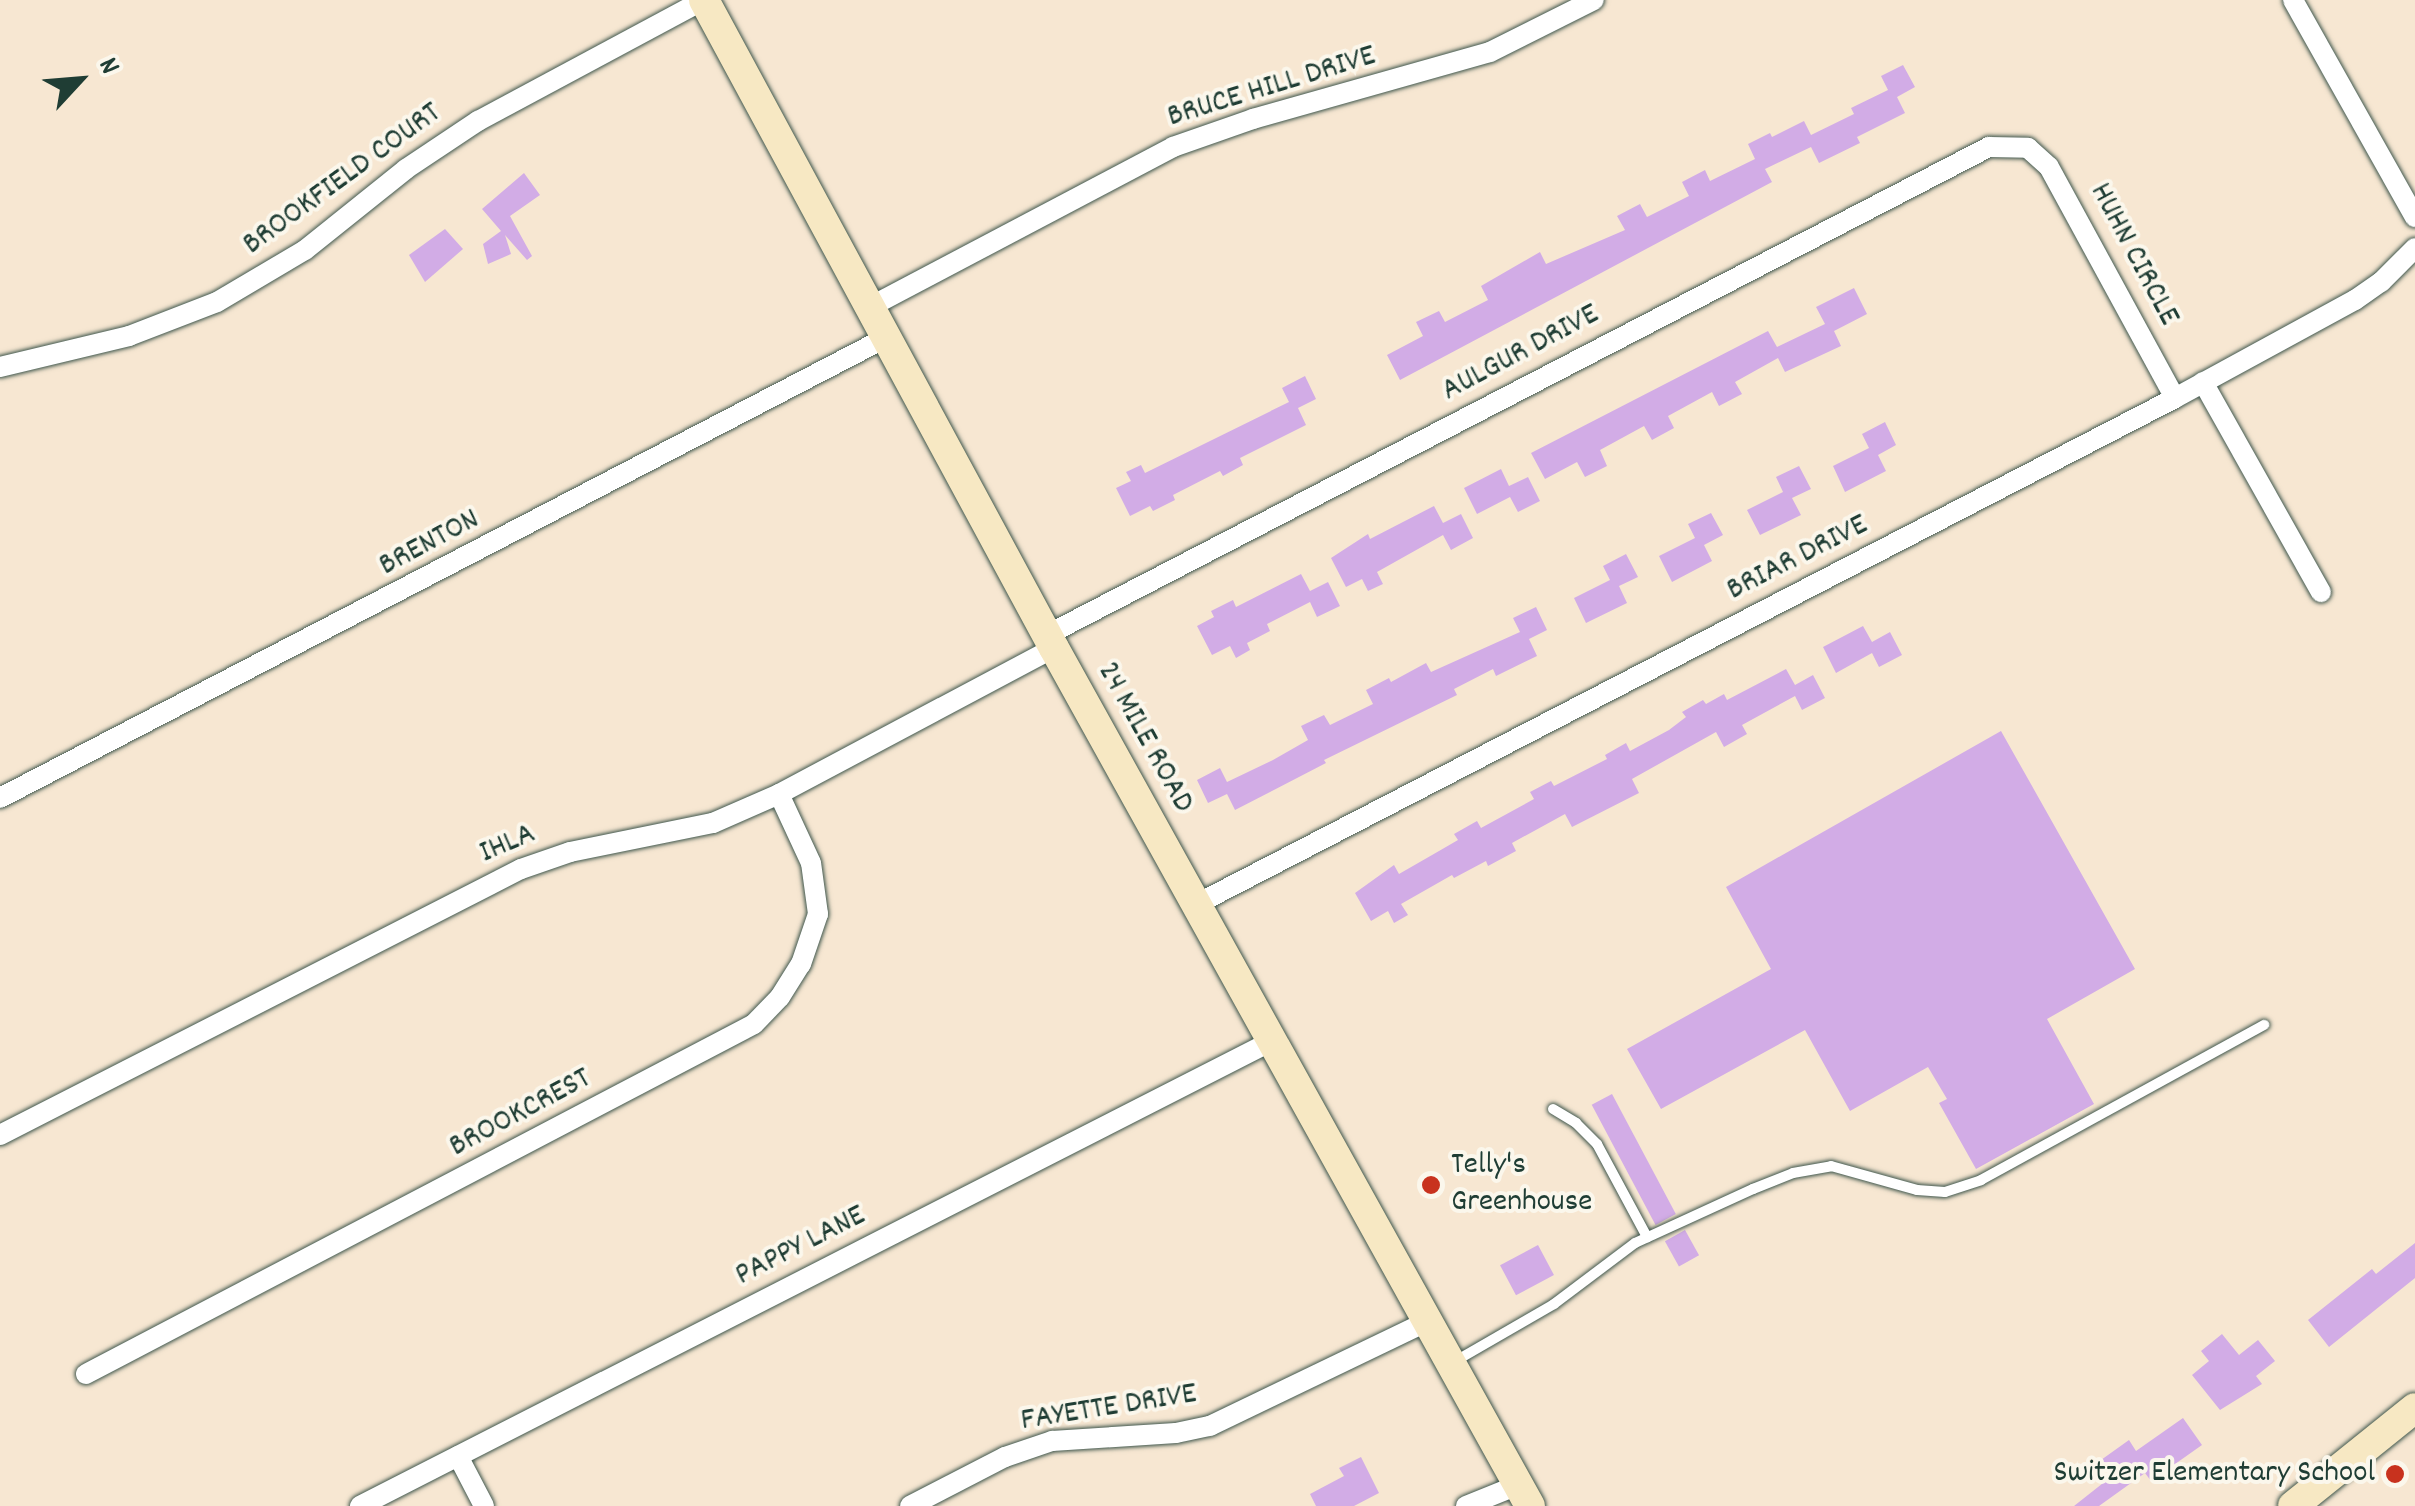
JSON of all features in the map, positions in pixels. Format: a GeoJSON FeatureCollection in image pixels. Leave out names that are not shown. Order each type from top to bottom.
{"type":"FeatureCollection","features":[{"type":"Feature","properties":{"kind":"street","name":"24 MILE ROAD"},"geometry":{"type":"LineString","coordinates":[[704,0],[1050,641],[1524,1495]]}},
{"type":"Feature","properties":{"kind":"street","name":"BROOKFIELD COURT"},"geometry":{"type":"LineString","coordinates":[[0,367],[129,336],[217,302],[290,261],[376,192],[478,121],[704,0]]}},
{"type":"Feature","properties":{"kind":"street"},"geometry":{"type":"LineString","coordinates":[[1546,0],[1556,20]]}},
{"type":"Feature","properties":{"kind":"street","name":"BRUCE HILL DRIVE"},"geometry":{"type":"LineString","coordinates":[[868,308],[1173,148],[1239,124],[1490,52],[1594,0]]}},
{"type":"Feature","properties":{"kind":"street"},"geometry":{"type":"LineString","coordinates":[[2294,0],[2415,217]]}},
{"type":"Feature","properties":{"kind":"street","name":"AULGUR DRIVE"},"geometry":{"type":"LineString","coordinates":[[1050,641],[1972,153],[2004,144],[2028,148]]}},
{"type":"Feature","properties":{"kind":"street","name":"HUHN CIRCLE"},"geometry":{"type":"LineString","coordinates":[[2028,148],[2060,184],[2175,398]]}},
{"type":"Feature","properties":{"kind":"street","name":"BRIAR DRIVE"},"geometry":{"type":"LineString","coordinates":[[1195,904],[2175,398],[2355,300],[2381,282],[2415,248]]}},
{"type":"Feature","properties":{"kind":"street","name":"BRENTON"},"geometry":{"type":"LineString","coordinates":[[0,798],[885,338]]}},
{"type":"Feature","properties":{"kind":"street"},"geometry":{"type":"LineString","coordinates":[[2203,382],[2321,592]]}},
{"type":"Feature","properties":{"kind":"street","name":"IHLA"},"geometry":{"type":"LineString","coordinates":[[0,1135],[520,870],[570,852],[713,823],[779,794],[1050,641]]}},
{"type":"Feature","properties":{"kind":"street","name":"BROOKCREST"},"geometry":{"type":"LineString","coordinates":[[86,1374],[754,1024],[780,998],[801,964],[818,914],[812,864],[779,794]]}},
{"type":"Feature","properties":{"kind":"street","name":"PAPPY LANE"},"geometry":{"type":"LineString","coordinates":[[360,1506],[1270,1042]]}},
{"type":"Feature","properties":{"kind":"street","name":"FAYETTE DRIVE"},"geometry":{"type":"LineString","coordinates":[[910,1506],[1005,1457],[1052,1441],[1176,1433],[1210,1426],[1426,1322]]}},
{"type":"Feature","properties":{"kind":"street"},"geometry":{"type":"LineString","coordinates":[[2293,1506],[2415,1408]]}},
{"type":"Feature","properties":{"kind":"street"},"geometry":{"type":"LineString","coordinates":[[458,1456],[484,1506]]}},
{"type":"Feature","properties":{"kind":"street"},"geometry":{"type":"LineString","coordinates":[[1466,1506],[1524,1495]]}},
{"type":"Feature","properties":{"kind":"lane"},"geometry":{"type":"LineString","coordinates":[[1450,1364],[1540,1312],[1647,1237],[1792,1173],[1831,1166],[1917,1190],[1944,1192],[1981,1180],[2264,1025]]}},
{"type":"Feature","properties":{"kind":"lane"},"geometry":{"type":"LineString","coordinates":[[1553,1109],[1576,1122],[1597,1144],[1647,1237]]}},
{"type":"Feature","properties":{"kind":"building"},"geometry":{"type":"Polygon","coordinates":[[[1903,65],[1915,87],[1897,97],[1905,113],[1857,137],[1860,143],[1819,163],[1811,147],[1765,169],[1772,182],[1400,380],[1387,355],[1423,336],[1416,322],[1439,311],[1445,322],[1488,300],[1481,286],[1540,252],[1546,264],[1625,230],[1617,216],[1640,204],[1647,217],[1689,196],[1682,182],[1705,170],[1710,181],[1755,159],[1748,144],[1770,133],[1772,137],[1804,121],[1811,135],[1854,114],[1851,108],[1888,90],[1881,76],[1903,65]]]}},
{"type":"Feature","properties":{"kind":"building"},"geometry":{"type":"Polygon","coordinates":[[[524,173],[540,195],[510,216],[532,256],[527,260],[505,235],[511,254],[488,264],[483,244],[501,231],[482,209],[524,173]]]}},
{"type":"Feature","properties":{"kind":"building"},"geometry":{"type":"Polygon","coordinates":[[[445,229],[463,249],[425,282],[409,255],[445,229]]]}},
{"type":"Feature","properties":{"kind":"building"},"geometry":{"type":"Polygon","coordinates":[[[1854,288],[1867,314],[1834,331],[1841,346],[1785,372],[1778,358],[1735,382],[1742,394],[1719,406],[1712,392],[1668,416],[1674,428],[1652,440],[1644,426],[1600,450],[1607,466],[1585,477],[1577,462],[1545,479],[1531,453],[1768,331],[1777,347],[1825,324],[1816,307],[1854,288]]]}},
{"type":"Feature","properties":{"kind":"building"},"geometry":{"type":"Polygon","coordinates":[[[1305,376],[1316,399],[1298,408],[1306,425],[1240,458],[1243,465],[1223,476],[1220,471],[1173,495],[1175,500],[1153,511],[1150,506],[1130,516],[1116,488],[1131,481],[1126,472],[1141,465],[1145,473],[1289,402],[1282,388],[1305,376]]]}},
{"type":"Feature","properties":{"kind":"building"},"geometry":{"type":"Polygon","coordinates":[[[1885,422],[1896,445],[1878,455],[1886,471],[1845,492],[1833,466],[1869,448],[1862,434],[1885,422]]]}},
{"type":"Feature","properties":{"kind":"building"},"geometry":{"type":"Polygon","coordinates":[[[1799,466],[1811,489],[1792,498],[1801,515],[1760,535],[1747,510],[1783,492],[1776,477],[1799,466]]]}},
{"type":"Feature","properties":{"kind":"building"},"geometry":{"type":"Polygon","coordinates":[[[1501,469],[1509,486],[1528,477],[1540,501],[1518,512],[1510,497],[1477,514],[1464,488],[1501,469]]]}},
{"type":"Feature","properties":{"kind":"building"},"geometry":{"type":"Polygon","coordinates":[[[1434,506],[1443,523],[1461,514],[1473,538],[1451,550],[1443,535],[1377,572],[1383,584],[1368,591],[1362,579],[1346,587],[1331,558],[1368,534],[1370,539],[1434,506]]]}},
{"type":"Feature","properties":{"kind":"building"},"geometry":{"type":"Polygon","coordinates":[[[1711,513],[1723,535],[1704,545],[1712,561],[1672,582],[1659,556],[1695,538],[1688,524],[1711,513]]]}},
{"type":"Feature","properties":{"kind":"building"},"geometry":{"type":"Polygon","coordinates":[[[1626,554],[1638,577],[1619,586],[1627,603],[1586,623],[1574,598],[1610,580],[1603,566],[1626,554]]]}},
{"type":"Feature","properties":{"kind":"building"},"geometry":{"type":"Polygon","coordinates":[[[1301,574],[1310,591],[1328,582],[1340,606],[1317,617],[1310,602],[1267,624],[1270,631],[1247,643],[1250,650],[1236,658],[1230,646],[1212,655],[1197,626],[1214,617],[1211,611],[1233,600],[1236,607],[1301,574]]]}},
{"type":"Feature","properties":{"kind":"building"},"geometry":{"type":"Polygon","coordinates":[[[1536,607],[1547,630],[1529,639],[1537,656],[1496,676],[1493,669],[1454,689],[1457,695],[1324,760],[1326,763],[1235,810],[1227,794],[1208,803],[1197,780],[1220,768],[1227,782],[1273,760],[1308,740],[1301,726],[1324,715],[1330,725],[1373,704],[1366,690],[1389,678],[1391,682],[1426,663],[1431,672],[1520,632],[1513,618],[1536,607]]]}},
{"type":"Feature","properties":{"kind":"building"},"geometry":{"type":"Polygon","coordinates":[[[1863,626],[1872,642],[1890,632],[1902,655],[1879,667],[1872,653],[1836,673],[1823,647],[1863,626]]]}},
{"type":"Feature","properties":{"kind":"building"},"geometry":{"type":"Polygon","coordinates":[[[1786,669],[1795,685],[1813,675],[1825,698],[1802,710],[1795,696],[1742,725],[1747,734],[1724,747],[1716,732],[1632,779],[1639,793],[1572,827],[1565,814],[1512,843],[1516,851],[1488,866],[1486,861],[1454,878],[1452,875],[1401,904],[1408,915],[1394,923],[1388,911],[1371,921],[1355,893],[1394,865],[1399,874],[1458,840],[1454,834],[1477,821],[1481,828],[1534,799],[1530,792],[1551,781],[1554,786],[1607,759],[1605,755],[1626,743],[1630,751],[1669,730],[1686,717],[1682,712],[1703,700],[1706,704],[1724,694],[1727,700],[1786,669]]]}},
{"type":"Feature","properties":{"kind":"building"},"geometry":{"type":"Polygon","coordinates":[[[2001,731],[2135,969],[2047,1019],[2094,1104],[1976,1169],[1939,1103],[1947,1099],[1928,1067],[1850,1111],[1805,1030],[1661,1109],[1627,1049],[1771,969],[1726,887],[2001,731]]]}},
{"type":"Feature","properties":{"kind":"building"},"geometry":{"type":"Polygon","coordinates":[[[1612,1094],[1676,1214],[1656,1225],[1592,1105],[1612,1094]]]}},
{"type":"Feature","properties":{"kind":"building"},"geometry":{"type":"Polygon","coordinates":[[[1685,1230],[1699,1255],[1679,1267],[1665,1241],[1685,1230]]]}},
{"type":"Feature","properties":{"kind":"building"},"geometry":{"type":"Polygon","coordinates":[[[2415,1243],[2415,1278],[2329,1347],[2308,1320],[2372,1269],[2376,1274],[2415,1243]]]}},
{"type":"Feature","properties":{"kind":"building"},"geometry":{"type":"Polygon","coordinates":[[[1538,1245],[1554,1275],[1516,1295],[1500,1265],[1538,1245]]]}},
{"type":"Feature","properties":{"kind":"building"},"geometry":{"type":"Polygon","coordinates":[[[2222,1334],[2239,1355],[2258,1340],[2275,1361],[2256,1376],[2262,1384],[2220,1410],[2192,1375],[2209,1361],[2201,1351],[2222,1334]]]}},
{"type":"Feature","properties":{"kind":"building"},"geometry":{"type":"Polygon","coordinates":[[[2183,1418],[2202,1445],[2151,1481],[2145,1473],[2099,1506],[2074,1506],[2112,1476],[2101,1460],[2129,1440],[2136,1451],[2183,1418]]]}},
{"type":"Feature","properties":{"kind":"building"},"geometry":{"type":"Polygon","coordinates":[[[1361,1457],[1379,1493],[1354,1506],[1316,1506],[1310,1494],[1344,1476],[1339,1468],[1361,1457]]]}},
{"type":"Feature","properties":{"kind":"place","name":"Telly's Greenhouse"},"geometry":{"type":"Point","coordinates":[1431,1185]}},
{"type":"Feature","properties":{"kind":"place","name":"Switzer Elementary School"},"geometry":{"type":"Point","coordinates":[2395,1474]}}]}
